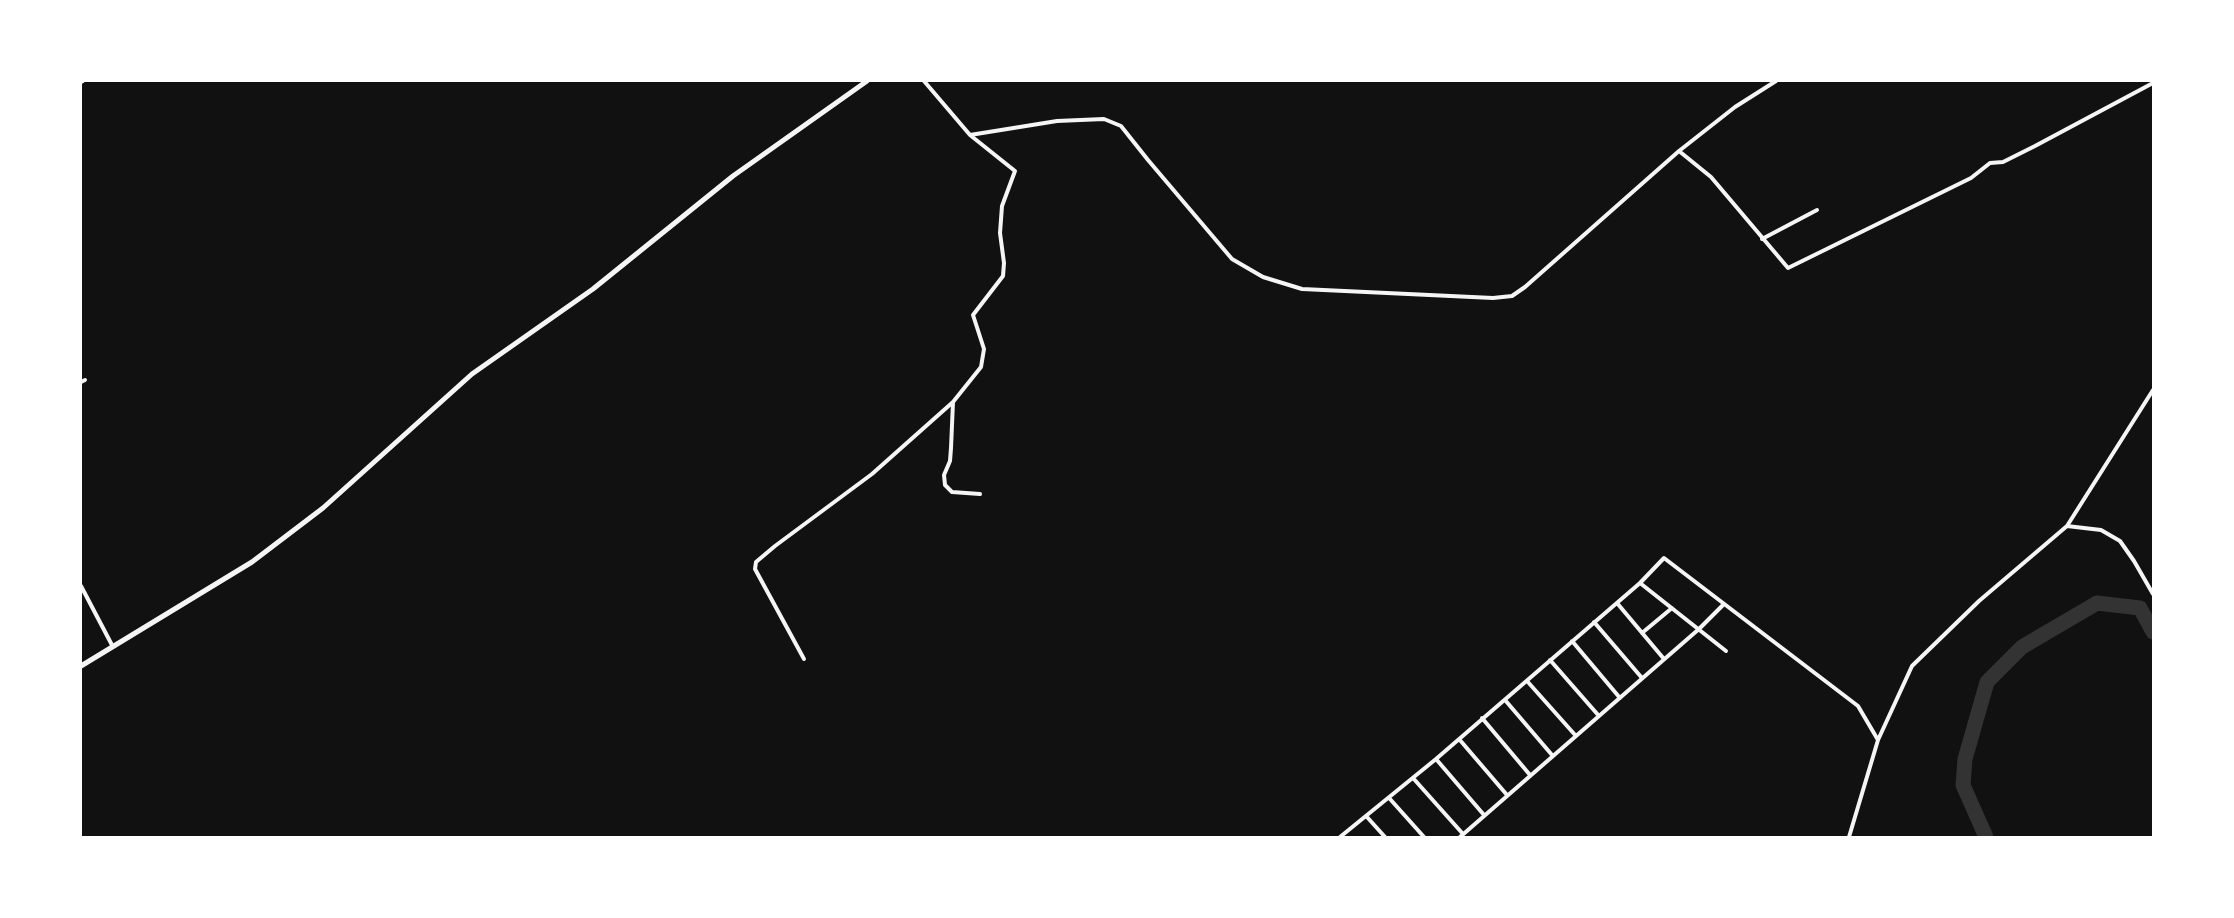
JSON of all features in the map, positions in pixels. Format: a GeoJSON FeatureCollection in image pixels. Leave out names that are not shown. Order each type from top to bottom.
{"type":"FeatureCollection","features":[{"type":"Feature","properties":{"kind":"street"},"geometry":{"type":"LineString","coordinates":[[81,666],[252,562],[323,508],[472,374],[593,289],[733,176],[867,81]]}},
{"type":"Feature","properties":{"kind":"street"},"geometry":{"type":"LineString","coordinates":[[804,659],[755,569],[756,562],[774,546],[872,474],[953,402],[981,367],[984,349],[973,315],[1003,276],[1004,263],[1000,233],[1002,206],[1014,171],[970,135],[924,81]]}},
{"type":"Feature","properties":{"kind":"street"},"geometry":{"type":"LineString","coordinates":[[970,135],[1057,122],[1104,119],[1121,126],[1232,259],[1263,277],[1302,290],[1493,298],[1512,296],[1524,287],[1679,151],[1735,107],[1776,81]]}},
{"type":"Feature","properties":{"kind":"street"},"geometry":{"type":"LineString","coordinates":[[1679,151],[1711,177],[1788,268],[1971,178],[1990,163],[2003,162],[2035,146],[2153,83]]}},
{"type":"Feature","properties":{"kind":"street"},"geometry":{"type":"LineString","coordinates":[[1762,239],[1817,210]]}},
{"type":"Feature","properties":{"kind":"street"},"geometry":{"type":"LineString","coordinates":[[1849,837],[1878,740],[1912,666],[1978,600],[2067,526],[2153,390]]}},
{"type":"Feature","properties":{"kind":"street"},"geometry":{"type":"LineString","coordinates":[[953,402],[952,448],[950,461],[944,475],[945,485],[952,492],[980,494]]}},
{"type":"Feature","properties":{"kind":"street"},"geometry":{"type":"LineString","coordinates":[[2067,526],[2101,530],[2120,541],[2153,594]]}},
{"type":"Feature","properties":{"kind":"street"},"geometry":{"type":"LineString","coordinates":[[1344,836],[1390,799],[1617,603],[1664,558],[1858,706],[1878,740]]}},
{"type":"Feature","properties":{"kind":"street"},"geometry":{"type":"LineString","coordinates":[[1640,583],[1726,651]]}},
{"type":"Feature","properties":{"kind":"street"},"geometry":{"type":"LineString","coordinates":[[81,586],[114,647]]}},
{"type":"Feature","properties":{"kind":"street"},"geometry":{"type":"LineString","coordinates":[[1617,603],[1664,659]]}},
{"type":"Feature","properties":{"kind":"street"},"geometry":{"type":"LineString","coordinates":[[1413,778],[1462,836],[1552,755],[1699,629],[1724,604]]}},
{"type":"Feature","properties":{"kind":"street"},"geometry":{"type":"LineString","coordinates":[[1642,633],[1672,608]]}},
{"type":"Feature","properties":{"kind":"street"},"geometry":{"type":"LineString","coordinates":[[1594,622],[1642,678]]}},
{"type":"Feature","properties":{"kind":"street"},"geometry":{"type":"LineString","coordinates":[[1572,642],[1620,698]]}},
{"type":"Feature","properties":{"kind":"street"},"geometry":{"type":"LineString","coordinates":[[1550,660],[1599,716]]}},
{"type":"Feature","properties":{"kind":"street"},"geometry":{"type":"LineString","coordinates":[[1527,680],[1576,736]]}},
{"type":"Feature","properties":{"kind":"street"},"geometry":{"type":"LineString","coordinates":[[1505,700],[1552,755]]}},
{"type":"Feature","properties":{"kind":"street"},"geometry":{"type":"LineString","coordinates":[[1482,718],[1530,775]]}},
{"type":"Feature","properties":{"kind":"street"},"geometry":{"type":"LineString","coordinates":[[1459,739],[1507,795]]}},
{"type":"Feature","properties":{"kind":"street"},"geometry":{"type":"LineString","coordinates":[[1436,759],[1484,815]]}},
{"type":"Feature","properties":{"kind":"street"},"geometry":{"type":"LineString","coordinates":[[1390,799],[1424,837]]}},
{"type":"Feature","properties":{"kind":"street"},"geometry":{"type":"LineString","coordinates":[[1367,817],[1385,837]]}},
{"type":"Feature","properties":{"kind":"waterway"},"geometry":{"type":"LineString","coordinates":[[1986,837],[1963,785],[1965,759],[1987,682],[2022,647],[2097,603],[2140,608],[2153,632]]}}]}
